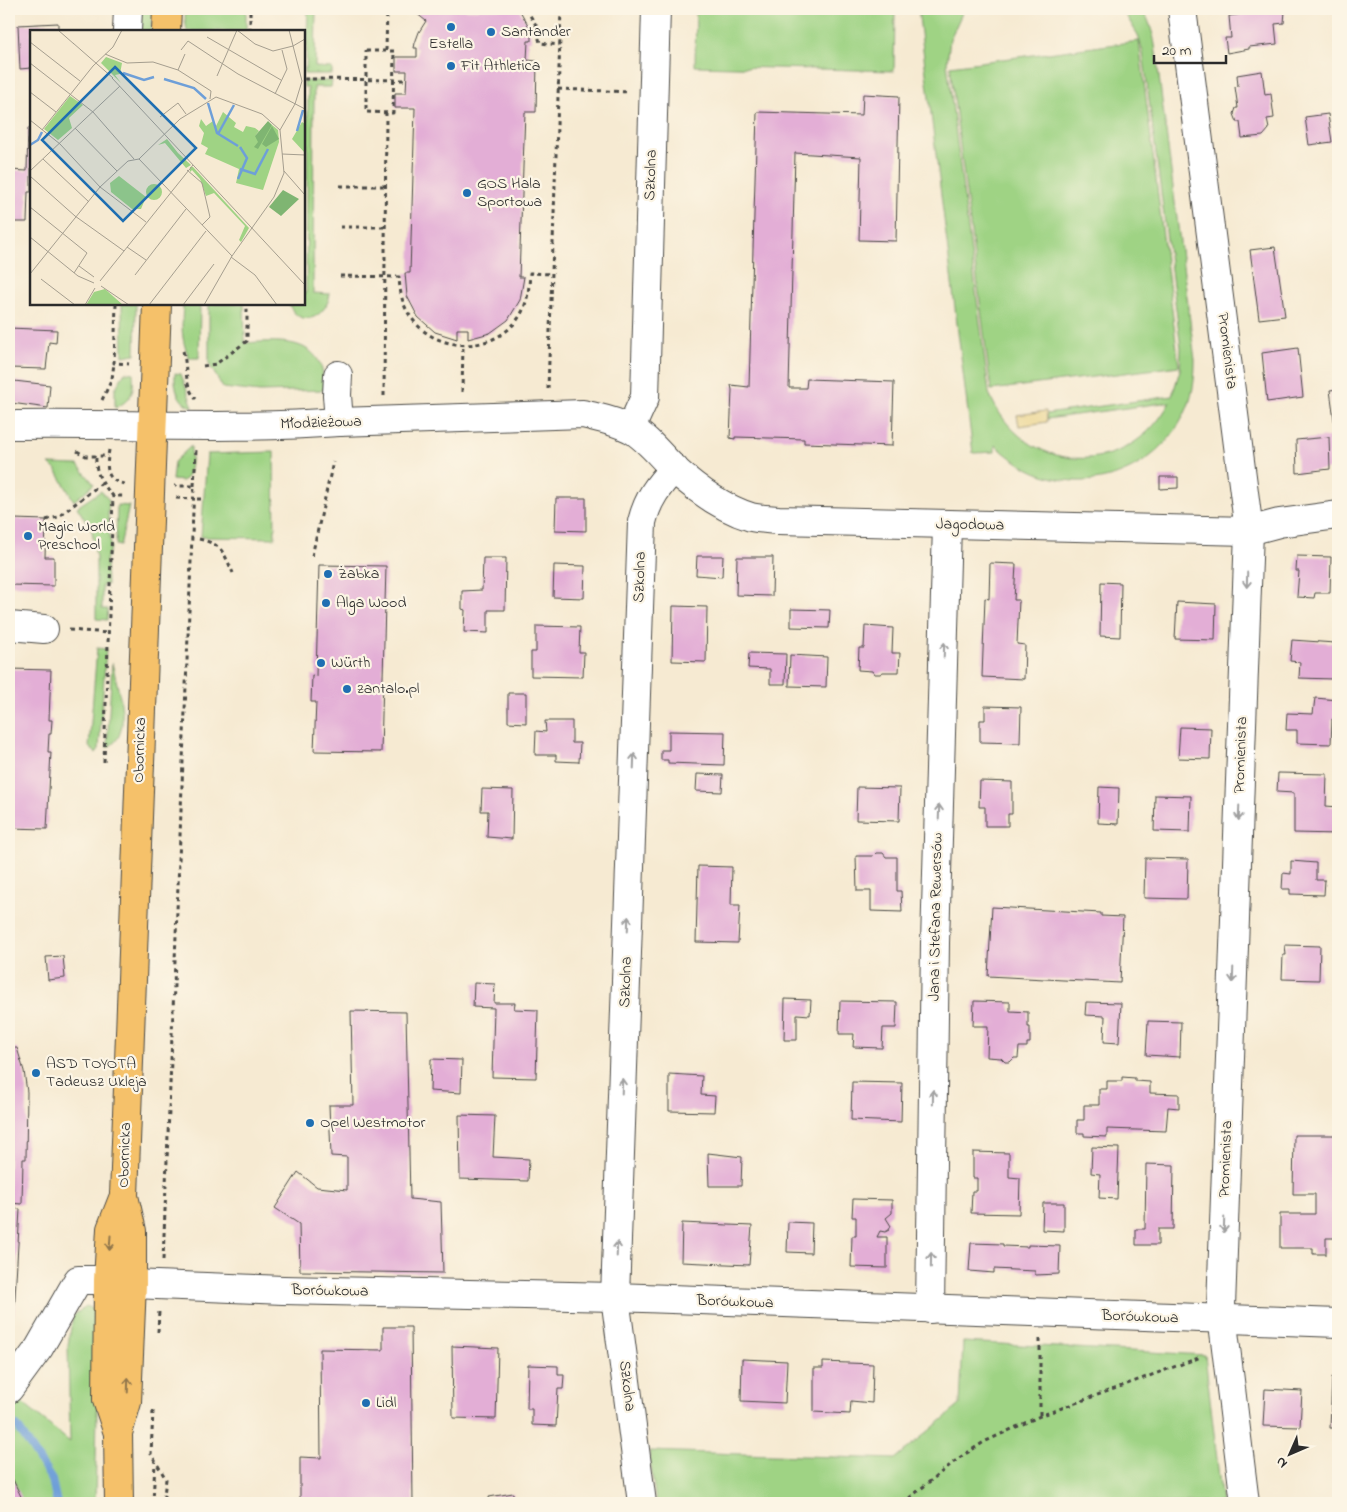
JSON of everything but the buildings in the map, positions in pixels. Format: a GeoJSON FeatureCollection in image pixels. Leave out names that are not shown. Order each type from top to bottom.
{"type":"FeatureCollection","features":[{"type":"Feature","properties":{"kind":"main road"},"geometry":{"type":"LineString","coordinates":[[166,30],[167,9]]}},
{"type":"Feature","properties":{"kind":"main road","name":"Obornicka"},"geometry":{"type":"LineString","coordinates":[[119,1503],[118,1433],[106,1400],[120,1282],[111,1229],[124,1196],[157,305]]}},
{"type":"Feature","properties":{"kind":"street"},"geometry":{"type":"LineString","coordinates":[[127,30],[128,9]]}},
{"type":"Feature","properties":{"kind":"street","name":"Szkolna"},"geometry":{"type":"LineString","coordinates":[[631,428],[645,397],[656,9]]}},
{"type":"Feature","properties":{"kind":"street","name":"Promienista"},"geometry":{"type":"LineString","coordinates":[[1182,9],[1249,532],[1221,1307],[1245,1503]]}},
{"type":"Feature","properties":{"kind":"street"},"geometry":{"type":"LineString","coordinates":[[338,375],[339,422]]}},
{"type":"Feature","properties":{"kind":"street","name":"Młodzieżowa"},"geometry":{"type":"LineString","coordinates":[[9,425],[299,425],[583,414],[631,428]]}},
{"type":"Feature","properties":{"kind":"street","name":"Jagodowa"},"geometry":{"type":"LineString","coordinates":[[631,428],[674,468],[712,497],[724,505],[752,517],[778,520],[1249,532],[1279,523],[1338,515]]}},
{"type":"Feature","properties":{"kind":"street","name":"Szkolna"},"geometry":{"type":"LineString","coordinates":[[642,1503],[615,1297],[642,522],[646,506],[654,491],[674,468]]}},
{"type":"Feature","properties":{"kind":"street","name":"Jana i Stefana Rewersów"},"geometry":{"type":"LineString","coordinates":[[930,1309],[935,943],[948,525]]}},
{"type":"Feature","properties":{"kind":"street"},"geometry":{"type":"LineString","coordinates":[[9,626],[44,629]]}},
{"type":"Feature","properties":{"kind":"street","name":"Borówkowa"},"geometry":{"type":"LineString","coordinates":[[9,1389],[40,1348],[78,1280],[161,1285],[266,1280],[615,1297],[1338,1323]]}},
{"type":"Feature","properties":{"kind":"path"},"geometry":{"type":"LineString","coordinates":[[250,9],[250,30]]}},
{"type":"Feature","properties":{"kind":"path"},"geometry":{"type":"LineString","coordinates":[[386,51],[387,9]]}},
{"type":"Feature","properties":{"kind":"path"},"geometry":{"type":"LineString","coordinates":[[526,9],[536,25],[540,43],[560,45]]}},
{"type":"Feature","properties":{"kind":"path"},"geometry":{"type":"LineString","coordinates":[[548,398],[561,9]]}},
{"type":"Feature","properties":{"kind":"path"},"geometry":{"type":"LineString","coordinates":[[366,51],[394,52],[393,113],[366,112],[366,79],[366,51]]}},
{"type":"Feature","properties":{"kind":"path"},"geometry":{"type":"LineString","coordinates":[[305,79],[406,80]]}},
{"type":"Feature","properties":{"kind":"path"},"geometry":{"type":"LineString","coordinates":[[558,89],[623,92]]}},
{"type":"Feature","properties":{"kind":"path"},"geometry":{"type":"LineString","coordinates":[[384,397],[386,113]]}},
{"type":"Feature","properties":{"kind":"path"},"geometry":{"type":"LineString","coordinates":[[340,186],[385,186]]}},
{"type":"Feature","properties":{"kind":"path"},"geometry":{"type":"LineString","coordinates":[[340,227],[385,227]]}},
{"type":"Feature","properties":{"kind":"path"},"geometry":{"type":"LineString","coordinates":[[340,276],[399,277],[401,299],[411,318],[426,333],[445,343],[463,345],[488,342],[506,331],[521,314],[529,295],[530,273],[552,274]]}},
{"type":"Feature","properties":{"kind":"path"},"geometry":{"type":"LineString","coordinates":[[102,401],[112,379],[116,305]]}},
{"type":"Feature","properties":{"kind":"path"},"geometry":{"type":"LineString","coordinates":[[203,366],[216,364],[247,341],[247,305]]}},
{"type":"Feature","properties":{"kind":"path"},"geometry":{"type":"LineString","coordinates":[[462,395],[463,345]]}},
{"type":"Feature","properties":{"kind":"path"},"geometry":{"type":"LineString","coordinates":[[181,346],[185,359],[185,375],[192,395],[198,402]]}},
{"type":"Feature","properties":{"kind":"path"},"geometry":{"type":"LineString","coordinates":[[114,363],[136,364]]}},
{"type":"Feature","properties":{"kind":"path"},"geometry":{"type":"LineString","coordinates":[[158,1340],[197,446]]}},
{"type":"Feature","properties":{"kind":"path"},"geometry":{"type":"LineString","coordinates":[[109,448],[110,478],[119,484],[132,485]]}},
{"type":"Feature","properties":{"kind":"path"},"geometry":{"type":"LineString","coordinates":[[73,450],[86,456],[108,456]]}},
{"type":"Feature","properties":{"kind":"path"},"geometry":{"type":"LineString","coordinates":[[96,458],[95,468],[102,483],[113,496],[104,762]]}},
{"type":"Feature","properties":{"kind":"path"},"geometry":{"type":"LineString","coordinates":[[312,556],[333,462]]}},
{"type":"Feature","properties":{"kind":"path"},"geometry":{"type":"LineString","coordinates":[[46,520],[58,517],[102,483]]}},
{"type":"Feature","properties":{"kind":"path"},"geometry":{"type":"LineString","coordinates":[[171,486],[194,486]]}},
{"type":"Feature","properties":{"kind":"path"},"geometry":{"type":"LineString","coordinates":[[170,498],[190,499]]}},
{"type":"Feature","properties":{"kind":"path"},"geometry":{"type":"LineString","coordinates":[[199,539],[213,542],[225,554],[233,573]]}},
{"type":"Feature","properties":{"kind":"path"},"geometry":{"type":"LineString","coordinates":[[44,629],[108,633]]}},
{"type":"Feature","properties":{"kind":"path"},"geometry":{"type":"LineString","coordinates":[[1040,1339],[1040,1416]]}},
{"type":"Feature","properties":{"kind":"path"},"geometry":{"type":"LineString","coordinates":[[903,1503],[984,1442],[1040,1416],[1202,1357]]}},
{"type":"Feature","properties":{"kind":"path"},"geometry":{"type":"LineString","coordinates":[[154,1406],[151,1454],[166,1479],[163,1503]]}},
{"type":"Feature","properties":{"kind":"path"},"geometry":{"type":"LineString","coordinates":[[153,1503],[156,1462]]}},
{"type":"Feature","properties":{"kind":"green space"},"geometry":{"type":"Polygon","coordinates":[[[138,9],[152,9],[151,30],[137,30],[138,9]]]}},
{"type":"Feature","properties":{"kind":"green space"},"geometry":{"type":"Polygon","coordinates":[[[185,9],[246,9],[246,30],[187,30],[185,9]]]}},
{"type":"Feature","properties":{"kind":"green space"},"geometry":{"type":"Polygon","coordinates":[[[308,9],[316,9],[315,67],[332,68],[332,74],[305,74],[308,9]]]}},
{"type":"Feature","properties":{"kind":"green space"},"geometry":{"type":"Polygon","coordinates":[[[696,9],[895,9],[894,71],[695,66],[696,9]]]}},
{"type":"Feature","properties":{"kind":"green space"},"geometry":{"type":"Polygon","coordinates":[[[918,9],[964,9],[950,39],[947,63],[989,393],[1005,420],[1026,441],[1050,453],[1076,458],[1103,456],[1129,446],[1152,428],[1170,402],[1047,419],[1046,414],[1172,396],[1180,370],[1181,348],[1143,53],[1138,35],[1122,9],[1143,9],[1145,13],[1155,45],[1195,367],[1190,402],[1174,432],[1145,460],[1128,470],[1090,481],[1070,481],[1035,472],[1014,460],[995,445],[995,452],[973,453],[918,9]]]}},
{"type":"Feature","properties":{"kind":"green space"},"geometry":{"type":"Polygon","coordinates":[[[1139,41],[1179,366],[991,390],[950,66],[1139,41]]]}},
{"type":"Feature","properties":{"kind":"green space"},"geometry":{"type":"Polygon","coordinates":[[[305,81],[332,81],[331,87],[314,87],[313,293],[330,294],[328,303],[323,310],[312,318],[299,316],[293,312],[290,305],[305,305],[308,88],[305,87],[305,81]]]}},
{"type":"Feature","properties":{"kind":"green space"},"geometry":{"type":"Polygon","coordinates":[[[122,305],[136,305],[135,354],[123,356],[122,305]]]}},
{"type":"Feature","properties":{"kind":"green space"},"geometry":{"type":"Polygon","coordinates":[[[183,305],[200,305],[199,358],[189,358],[182,331],[183,305]]]}},
{"type":"Feature","properties":{"kind":"green space"},"geometry":{"type":"Polygon","coordinates":[[[209,305],[244,305],[245,343],[288,343],[310,351],[318,360],[323,373],[324,390],[260,392],[223,388],[209,364],[209,305]]]}},
{"type":"Feature","properties":{"kind":"green space"},"geometry":{"type":"Polygon","coordinates":[[[125,372],[133,373],[131,394],[126,401],[115,408],[115,389],[125,372]]]}},
{"type":"Feature","properties":{"kind":"green space"},"geometry":{"type":"Polygon","coordinates":[[[175,373],[181,374],[193,407],[180,399],[175,384],[175,373]]]}},
{"type":"Feature","properties":{"kind":"green space"},"geometry":{"type":"Polygon","coordinates":[[[191,446],[191,465],[186,478],[183,481],[172,480],[174,462],[191,446]]]}},
{"type":"Feature","properties":{"kind":"green space"},"geometry":{"type":"Polygon","coordinates":[[[274,452],[275,538],[201,537],[207,454],[274,452]]]}},
{"type":"Feature","properties":{"kind":"green space"},"geometry":{"type":"Polygon","coordinates":[[[49,464],[78,465],[94,484],[74,501],[56,470],[49,464]]]}},
{"type":"Feature","properties":{"kind":"green space"},"geometry":{"type":"Polygon","coordinates":[[[101,491],[109,500],[108,515],[111,548],[106,560],[107,585],[102,585],[102,609],[108,609],[107,620],[96,619],[96,558],[92,531],[77,507],[101,491]]]}},
{"type":"Feature","properties":{"kind":"green space"},"geometry":{"type":"Polygon","coordinates":[[[117,505],[129,506],[120,546],[116,545],[117,505]]]}},
{"type":"Feature","properties":{"kind":"green space"},"geometry":{"type":"Polygon","coordinates":[[[97,648],[106,649],[99,749],[96,753],[89,747],[97,648]]]}},
{"type":"Feature","properties":{"kind":"green space"},"geometry":{"type":"Polygon","coordinates":[[[112,663],[122,708],[122,726],[118,738],[107,748],[112,663]]]}},
{"type":"Feature","properties":{"kind":"green space"},"geometry":{"type":"Polygon","coordinates":[[[86,1306],[94,1309],[99,1325],[95,1503],[9,1503],[9,1406],[15,1397],[70,1442],[68,1345],[73,1316],[86,1306]]]}},
{"type":"Feature","properties":{"kind":"green space"},"geometry":{"type":"Polygon","coordinates":[[[963,1342],[1205,1355],[1222,1503],[656,1503],[649,1451],[895,1459],[960,1405],[963,1342]]]}},
{"type":"Feature","properties":{"kind":"sand"},"geometry":{"type":"Polygon","coordinates":[[[1046,411],[1047,422],[1019,426],[1017,415],[1046,411]]]}},
{"type":"Feature","properties":{"kind":"waterway"},"geometry":{"type":"LineString","coordinates":[[17,1426],[52,1480],[57,1503]]}},
{"type":"Feature","properties":{"kind":"place","name":"Estella"},"geometry":{"type":"Point","coordinates":[451,27]}},
{"type":"Feature","properties":{"kind":"place","name":"Santander"},"geometry":{"type":"Point","coordinates":[491,32]}},
{"type":"Feature","properties":{"kind":"place","name":"Fit Athletica"},"geometry":{"type":"Point","coordinates":[451,66]}},
{"type":"Feature","properties":{"kind":"place","name":"GOS Hala Sportowa"},"geometry":{"type":"Point","coordinates":[467,193]}},
{"type":"Feature","properties":{"kind":"place","name":"Magic World Preschool"},"geometry":{"type":"Point","coordinates":[28,536]}},
{"type":"Feature","properties":{"kind":"place","name":"Żabka"},"geometry":{"type":"Point","coordinates":[328,574]}},
{"type":"Feature","properties":{"kind":"place","name":"Alga Wood"},"geometry":{"type":"Point","coordinates":[326,603]}},
{"type":"Feature","properties":{"kind":"place","name":"Würth"},"geometry":{"type":"Point","coordinates":[321,663]}},
{"type":"Feature","properties":{"kind":"place","name":"zantalo.pl"},"geometry":{"type":"Point","coordinates":[347,689]}},
{"type":"Feature","properties":{"kind":"place","name":"ASD TOYOTA Tadeusz Ukleja"},"geometry":{"type":"Point","coordinates":[36,1073]}},
{"type":"Feature","properties":{"kind":"place","name":"Opel Westmotor"},"geometry":{"type":"Point","coordinates":[310,1123]}},
{"type":"Feature","properties":{"kind":"place","name":"Lidl"},"geometry":{"type":"Point","coordinates":[366,1403]}}]}
